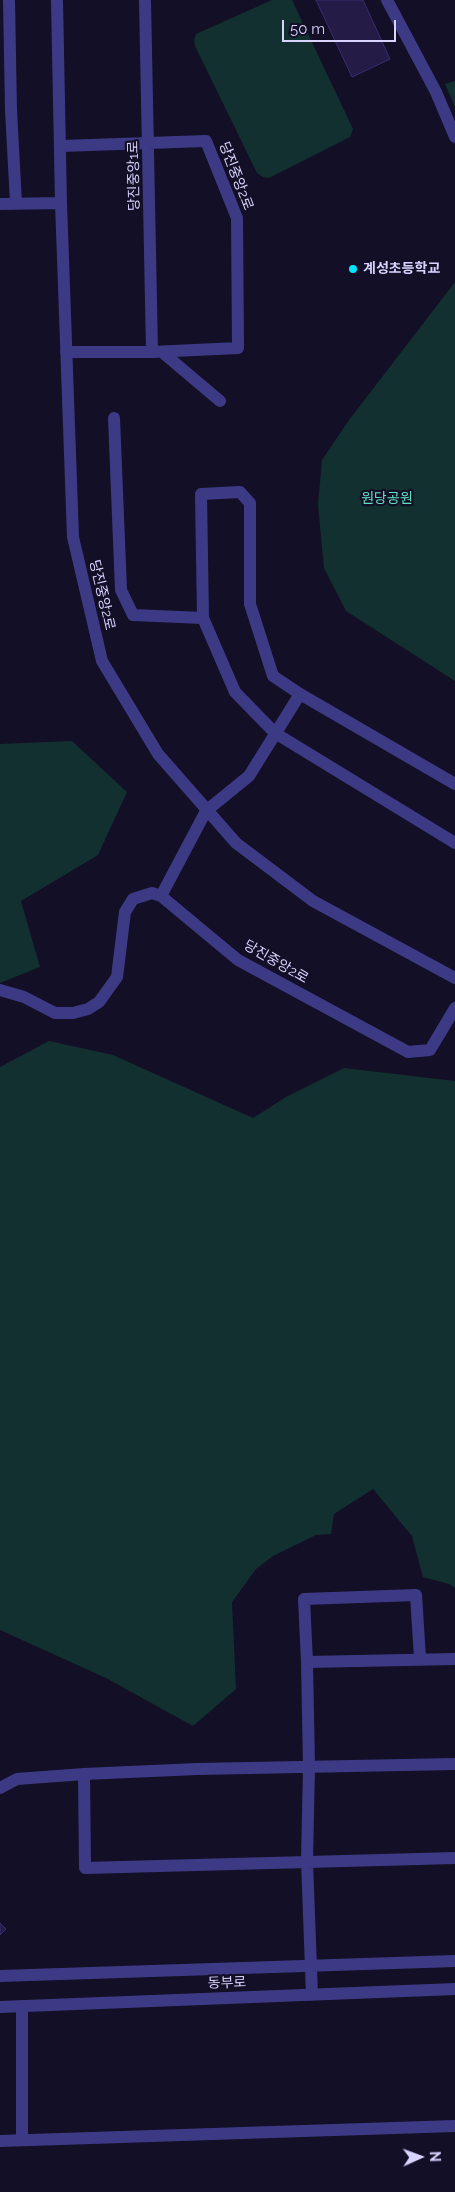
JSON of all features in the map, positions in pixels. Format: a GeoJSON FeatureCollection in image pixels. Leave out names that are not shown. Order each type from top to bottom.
{"type":"FeatureCollection","features":[{"type":"Feature","properties":{"kind":"street"},"geometry":{"type":"LineString","coordinates":[[9,0],[5,32],[6,110],[16,203]]}},
{"type":"Feature","properties":{"kind":"street","name":"당진중앙2로"},"geometry":{"type":"LineString","coordinates":[[57,0],[61,203],[73,537],[102,661],[158,754],[236,843],[313,901],[455,978]]}},
{"type":"Feature","properties":{"kind":"street","name":"당진중앙1로"},"geometry":{"type":"LineString","coordinates":[[145,0],[148,143],[157,352]]}},
{"type":"Feature","properties":{"kind":"street"},"geometry":{"type":"LineString","coordinates":[[387,0],[436,92],[455,137]]}},
{"type":"Feature","properties":{"kind":"street","name":"당진중앙2로"},"geometry":{"type":"LineString","coordinates":[[66,352],[157,352],[238,348],[237,218],[206,141],[148,143]]}},
{"type":"Feature","properties":{"kind":"street"},"geometry":{"type":"LineString","coordinates":[[60,146],[148,143]]}},
{"type":"Feature","properties":{"kind":"street"},"geometry":{"type":"LineString","coordinates":[[0,204],[61,203]]}},
{"type":"Feature","properties":{"kind":"street"},"geometry":{"type":"LineString","coordinates":[[157,352],[220,401]]}},
{"type":"Feature","properties":{"kind":"street"},"geometry":{"type":"LineString","coordinates":[[114,418],[121,590],[133,615],[203,618]]}},
{"type":"Feature","properties":{"kind":"street"},"geometry":{"type":"LineString","coordinates":[[455,784],[300,694],[273,676],[250,604],[250,503],[240,492],[201,494],[203,618],[235,692],[275,733],[455,843]]}},
{"type":"Feature","properties":{"kind":"street"},"geometry":{"type":"LineString","coordinates":[[0,990],[24,997],[55,1013],[73,1013],[99,1002],[118,977],[125,912],[133,898],[152,893],[161,896],[206,811],[249,776],[300,694]]}},
{"type":"Feature","properties":{"kind":"street","name":"당진중앙2로"},"geometry":{"type":"LineString","coordinates":[[161,896],[238,960],[408,1052],[430,1050],[455,1008]]}},
{"type":"Feature","properties":{"kind":"street"},"geometry":{"type":"LineString","coordinates":[[312,1994],[307,1861],[309,1767],[304,1599],[416,1595],[420,1658]]}},
{"type":"Feature","properties":{"kind":"street"},"geometry":{"type":"LineString","coordinates":[[307,1662],[420,1658],[455,1659]]}},
{"type":"Feature","properties":{"kind":"street"},"geometry":{"type":"LineString","coordinates":[[0,1788],[17,1779],[84,1774],[455,1764]]}},
{"type":"Feature","properties":{"kind":"street"},"geometry":{"type":"LineString","coordinates":[[84,1774],[85,1868],[455,1858]]}},
{"type":"Feature","properties":{"kind":"street"},"geometry":{"type":"LineString","coordinates":[[0,1976],[455,1962]]}},
{"type":"Feature","properties":{"kind":"street","name":"동부로"},"geometry":{"type":"LineString","coordinates":[[0,2007],[455,1989]]}},
{"type":"Feature","properties":{"kind":"street"},"geometry":{"type":"LineString","coordinates":[[22,2006],[22,2140]]}},
{"type":"Feature","properties":{"kind":"street"},"geometry":{"type":"LineString","coordinates":[[0,2141],[455,2126]]}},
{"type":"Feature","properties":{"kind":"green space"},"geometry":{"type":"Polygon","coordinates":[[[272,0],[292,0],[353,129],[350,137],[269,178],[257,173],[195,46],[194,40],[196,34],[272,0]]]}},
{"type":"Feature","properties":{"kind":"green space"},"geometry":{"type":"Polygon","coordinates":[[[455,81],[455,107],[445,84],[455,81]]]}},
{"type":"Feature","properties":{"kind":"green space","name":"원당공원"},"geometry":{"type":"Polygon","coordinates":[[[455,282],[455,681],[346,611],[324,568],[318,505],[322,460],[349,420],[455,282]]]}},
{"type":"Feature","properties":{"kind":"green space"},"geometry":{"type":"Polygon","coordinates":[[[72,741],[127,792],[98,855],[21,901],[40,967],[0,983],[0,744],[72,741]]]}},
{"type":"Feature","properties":{"kind":"green space"},"geometry":{"type":"Polygon","coordinates":[[[49,1041],[113,1055],[253,1118],[286,1097],[344,1068],[455,1081],[455,1588],[449,1584],[423,1577],[412,1536],[373,1489],[334,1514],[331,1534],[316,1535],[273,1556],[256,1569],[232,1602],[236,1689],[193,1726],[106,1678],[0,1630],[0,1067],[49,1041]]]}},
{"type":"Feature","properties":{"kind":"building"},"geometry":{"type":"Polygon","coordinates":[[[316,0],[363,0],[390,59],[352,77],[316,0]]]}},
{"type":"Feature","properties":{"kind":"building"},"geometry":{"type":"Polygon","coordinates":[[[0,1923],[6,1929],[0,1935],[0,1923]]]}},
{"type":"Feature","properties":{"kind":"place","name":"계성초등학교"},"geometry":{"type":"Point","coordinates":[353,269]}}]}
